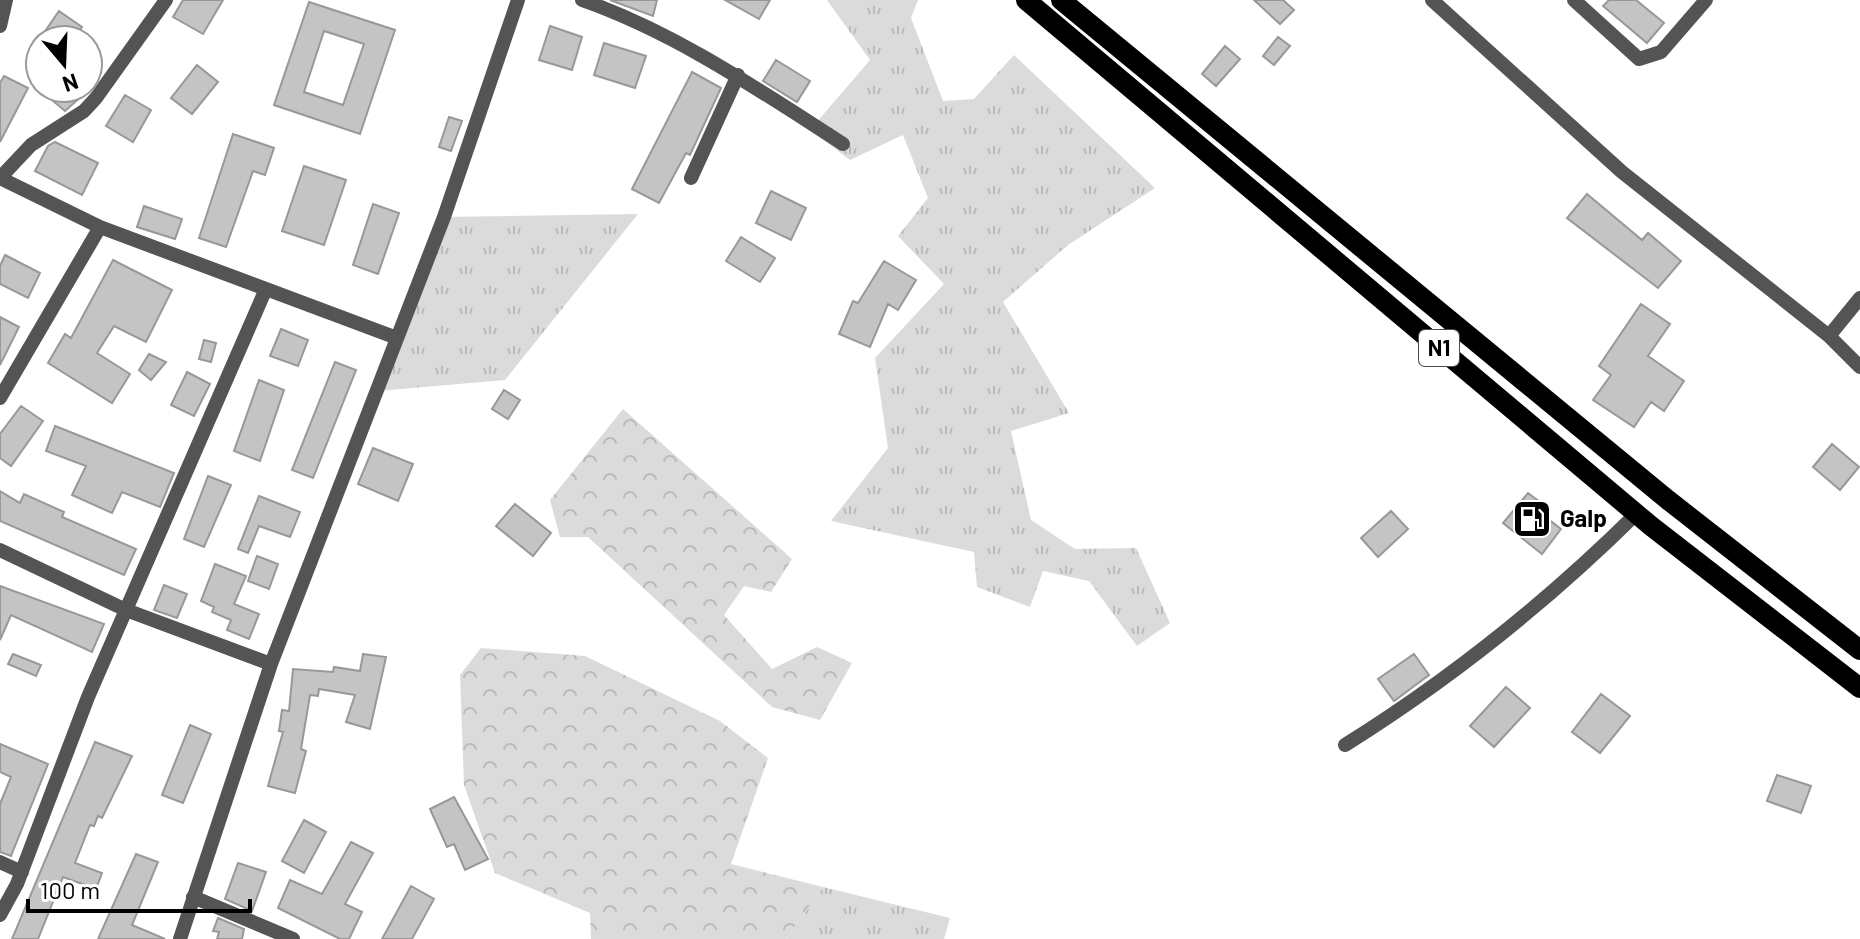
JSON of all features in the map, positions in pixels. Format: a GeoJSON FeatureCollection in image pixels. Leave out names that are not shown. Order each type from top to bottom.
{"type":"FeatureCollection","features":[{"type":"Feature","properties":{"kind":"main road","name":"N1"},"geometry":{"type":"LineString","coordinates":[[1026,0],[1636,514],[1860,688]]}},
{"type":"Feature","properties":{"kind":"main road","name":"N1"},"geometry":{"type":"LineString","coordinates":[[1061,0],[1668,500],[1860,650]]}},
{"type":"Feature","properties":{"kind":"street"},"geometry":{"type":"LineString","coordinates":[[0,26],[6,0]]}},
{"type":"Feature","properties":{"kind":"street"},"geometry":{"type":"LineString","coordinates":[[166,0],[84,111],[31,145],[0,178],[100,227],[397,338]]}},
{"type":"Feature","properties":{"kind":"street"},"geometry":{"type":"LineString","coordinates":[[180,939],[271,664],[444,217],[518,0]]}},
{"type":"Feature","properties":{"kind":"street"},"geometry":{"type":"LineString","coordinates":[[582,0],[675,41],[738,75],[843,144]]}},
{"type":"Feature","properties":{"kind":"street"},"geometry":{"type":"LineString","coordinates":[[1432,0],[1622,172],[1829,336],[1860,367]]}},
{"type":"Feature","properties":{"kind":"street"},"geometry":{"type":"LineString","coordinates":[[1574,0],[1639,59],[1661,52],[1706,0]]}},
{"type":"Feature","properties":{"kind":"street"},"geometry":{"type":"LineString","coordinates":[[691,178],[738,75]]}},
{"type":"Feature","properties":{"kind":"street"},"geometry":{"type":"LineString","coordinates":[[0,398],[100,227]]}},
{"type":"Feature","properties":{"kind":"street"},"geometry":{"type":"LineString","coordinates":[[0,915],[22,872],[88,697],[265,291]]}},
{"type":"Feature","properties":{"kind":"street"},"geometry":{"type":"LineString","coordinates":[[1829,336],[1860,298]]}},
{"type":"Feature","properties":{"kind":"street"},"geometry":{"type":"LineString","coordinates":[[1345,745],[1426,693],[1511,629],[1570,579],[1636,514]]}},
{"type":"Feature","properties":{"kind":"street"},"geometry":{"type":"LineString","coordinates":[[0,550],[126,610],[271,664]]}},
{"type":"Feature","properties":{"kind":"street"},"geometry":{"type":"LineString","coordinates":[[0,862],[22,872]]}},
{"type":"Feature","properties":{"kind":"street"},"geometry":{"type":"LineString","coordinates":[[193,897],[293,939]]}},
{"type":"Feature","properties":{"kind":"green space"},"geometry":{"type":"Polygon","coordinates":[[[827,0],[918,0],[911,18],[943,101],[974,99],[1014,55],[1155,188],[1068,245],[1003,302],[1069,413],[1011,431],[1031,520],[1075,549],[1136,548],[1170,623],[1137,646],[1089,581],[1043,571],[1030,607],[977,587],[974,552],[831,521],[888,448],[875,358],[944,284],[898,236],[928,198],[903,135],[850,160],[810,130],[870,60],[827,0]]]}},
{"type":"Feature","properties":{"kind":"green space"},"geometry":{"type":"Polygon","coordinates":[[[638,214],[505,380],[378,391],[444,217],[638,214]]]}},
{"type":"Feature","properties":{"kind":"green space"},"geometry":{"type":"Polygon","coordinates":[[[623,409],[792,559],[771,592],[744,586],[724,615],[772,669],[817,647],[852,663],[820,720],[772,707],[588,537],[560,537],[550,500],[623,409]]]}},
{"type":"Feature","properties":{"kind":"green space"},"geometry":{"type":"Polygon","coordinates":[[[481,648],[585,656],[720,721],[768,758],[731,864],[823,887],[786,939],[591,939],[590,913],[495,873],[464,785],[460,675],[481,648]]]}},
{"type":"Feature","properties":{"kind":"green space"},"geometry":{"type":"Polygon","coordinates":[[[823,887],[950,918],[944,939],[786,939],[823,887]]]}},
{"type":"Feature","properties":{"kind":"building"},"geometry":{"type":"Polygon","coordinates":[[[183,0],[223,0],[203,34],[173,17],[183,0]]]}},
{"type":"Feature","properties":{"kind":"building"},"geometry":{"type":"Polygon","coordinates":[[[610,0],[657,0],[653,16],[610,0]]]}},
{"type":"Feature","properties":{"kind":"building"},"geometry":{"type":"Polygon","coordinates":[[[725,0],[770,0],[759,19],[725,0]]]}},
{"type":"Feature","properties":{"kind":"building"},"geometry":{"type":"Polygon","coordinates":[[[1254,0],[1283,0],[1294,10],[1280,24],[1254,0]]]}},
{"type":"Feature","properties":{"kind":"building"},"geometry":{"type":"Polygon","coordinates":[[[1609,0],[1636,0],[1664,23],[1647,43],[1603,6],[1609,0]]]}},
{"type":"Feature","properties":{"kind":"building"},"geometry":{"type":"Polygon","coordinates":[[[309,2],[395,30],[360,134],[274,105],[309,2]],[[324,31],[304,92],[343,105],[364,44],[324,31]]]}},
{"type":"Feature","properties":{"kind":"building"},"geometry":{"type":"Polygon","coordinates":[[[59,11],[78,24],[50,24],[59,11]]]}},
{"type":"Feature","properties":{"kind":"building"},"geometry":{"type":"Polygon","coordinates":[[[550,26],[582,37],[572,70],[539,60],[550,26]]]}},
{"type":"Feature","properties":{"kind":"building"},"geometry":{"type":"Polygon","coordinates":[[[1278,37],[1290,46],[1274,65],[1263,56],[1278,37]]]}},
{"type":"Feature","properties":{"kind":"building"},"geometry":{"type":"Polygon","coordinates":[[[604,43],[646,56],[635,88],[594,75],[604,43]]]}},
{"type":"Feature","properties":{"kind":"building"},"geometry":{"type":"Polygon","coordinates":[[[1225,46],[1240,59],[1216,86],[1202,74],[1225,46]]]}},
{"type":"Feature","properties":{"kind":"building"},"geometry":{"type":"Polygon","coordinates":[[[776,60],[810,81],[797,102],[763,81],[776,60]]]}},
{"type":"Feature","properties":{"kind":"building"},"geometry":{"type":"Polygon","coordinates":[[[197,65],[218,82],[192,114],[171,98],[197,65]]]}},
{"type":"Feature","properties":{"kind":"building"},"geometry":{"type":"Polygon","coordinates":[[[692,72],[721,88],[690,155],[686,153],[659,203],[632,189],[692,72]]]}},
{"type":"Feature","properties":{"kind":"building"},"geometry":{"type":"Polygon","coordinates":[[[4,76],[24,86],[24,96],[0,142],[0,83],[4,76]]]}},
{"type":"Feature","properties":{"kind":"building"},"geometry":{"type":"Polygon","coordinates":[[[125,95],[151,110],[133,142],[106,126],[125,95]]]}},
{"type":"Feature","properties":{"kind":"building"},"geometry":{"type":"Polygon","coordinates":[[[57,104],[73,104],[65,111],[57,104]]]}},
{"type":"Feature","properties":{"kind":"building"},"geometry":{"type":"Polygon","coordinates":[[[449,117],[462,121],[451,151],[439,147],[449,117]]]}},
{"type":"Feature","properties":{"kind":"building"},"geometry":{"type":"Polygon","coordinates":[[[233,134],[274,148],[265,175],[253,171],[226,247],[199,238],[233,134]]]}},
{"type":"Feature","properties":{"kind":"building"},"geometry":{"type":"Polygon","coordinates":[[[55,142],[98,163],[82,195],[35,171],[48,146],[55,142]]]}},
{"type":"Feature","properties":{"kind":"building"},"geometry":{"type":"Polygon","coordinates":[[[304,166],[346,180],[324,245],[282,231],[304,166]]]}},
{"type":"Feature","properties":{"kind":"building"},"geometry":{"type":"Polygon","coordinates":[[[771,191],[806,208],[791,240],[756,223],[771,191]]]}},
{"type":"Feature","properties":{"kind":"building"},"geometry":{"type":"Polygon","coordinates":[[[1587,194],[1642,240],[1648,233],[1681,261],[1658,288],[1567,218],[1587,194]]]}},
{"type":"Feature","properties":{"kind":"building"},"geometry":{"type":"Polygon","coordinates":[[[373,204],[399,213],[378,274],[353,265],[373,204]]]}},
{"type":"Feature","properties":{"kind":"building"},"geometry":{"type":"Polygon","coordinates":[[[144,206],[182,219],[175,239],[137,227],[144,206]]]}},
{"type":"Feature","properties":{"kind":"building"},"geometry":{"type":"Polygon","coordinates":[[[741,237],[775,258],[760,282],[726,261],[741,237]]]}},
{"type":"Feature","properties":{"kind":"building"},"geometry":{"type":"Polygon","coordinates":[[[5,255],[40,273],[28,298],[0,284],[0,266],[5,255]]]}},
{"type":"Feature","properties":{"kind":"building"},"geometry":{"type":"Polygon","coordinates":[[[113,260],[172,290],[146,342],[114,326],[97,353],[130,374],[112,403],[48,363],[65,334],[71,338],[113,260]]]}},
{"type":"Feature","properties":{"kind":"building"},"geometry":{"type":"Polygon","coordinates":[[[884,261],[916,280],[898,310],[888,304],[870,347],[839,334],[853,301],[858,303],[884,261]]]}},
{"type":"Feature","properties":{"kind":"building"},"geometry":{"type":"Polygon","coordinates":[[[1641,304],[1670,324],[1648,356],[1684,381],[1664,411],[1651,402],[1634,427],[1593,400],[1611,375],[1599,366],[1641,304]]]}},
{"type":"Feature","properties":{"kind":"building"},"geometry":{"type":"Polygon","coordinates":[[[0,317],[19,327],[0,365],[0,317]]]}},
{"type":"Feature","properties":{"kind":"building"},"geometry":{"type":"Polygon","coordinates":[[[281,329],[308,340],[298,366],[270,356],[281,329]]]}},
{"type":"Feature","properties":{"kind":"building"},"geometry":{"type":"Polygon","coordinates":[[[204,340],[216,343],[211,362],[199,359],[204,340]]]}},
{"type":"Feature","properties":{"kind":"building"},"geometry":{"type":"Polygon","coordinates":[[[149,354],[166,362],[151,380],[139,370],[149,354]]]}},
{"type":"Feature","properties":{"kind":"building"},"geometry":{"type":"Polygon","coordinates":[[[335,362],[356,370],[313,478],[292,470],[335,362]]]}},
{"type":"Feature","properties":{"kind":"building"},"geometry":{"type":"Polygon","coordinates":[[[187,372],[210,384],[194,416],[171,405],[187,372]]]}},
{"type":"Feature","properties":{"kind":"building"},"geometry":{"type":"Polygon","coordinates":[[[259,380],[284,390],[260,461],[234,451],[259,380]]]}},
{"type":"Feature","properties":{"kind":"building"},"geometry":{"type":"Polygon","coordinates":[[[504,390],[520,400],[508,419],[492,409],[504,390]]]}},
{"type":"Feature","properties":{"kind":"building"},"geometry":{"type":"Polygon","coordinates":[[[21,406],[43,421],[11,466],[0,458],[0,434],[21,406]]]}},
{"type":"Feature","properties":{"kind":"building"},"geometry":{"type":"Polygon","coordinates":[[[55,426],[174,473],[160,507],[122,492],[112,513],[72,495],[86,466],[46,451],[55,426]]]}},
{"type":"Feature","properties":{"kind":"building"},"geometry":{"type":"Polygon","coordinates":[[[1832,444],[1859,467],[1840,490],[1813,467],[1832,444]]]}},
{"type":"Feature","properties":{"kind":"building"},"geometry":{"type":"Polygon","coordinates":[[[373,448],[413,464],[398,501],[358,484],[373,448]]]}},
{"type":"Feature","properties":{"kind":"building"},"geometry":{"type":"Polygon","coordinates":[[[208,476],[231,485],[204,547],[184,539],[208,476]]]}},
{"type":"Feature","properties":{"kind":"building"},"geometry":{"type":"Polygon","coordinates":[[[0,491],[20,503],[24,494],[64,512],[62,517],[136,549],[124,575],[0,521],[0,491]]]}},
{"type":"Feature","properties":{"kind":"building"},"geometry":{"type":"Polygon","coordinates":[[[1528,493],[1544,505],[1539,512],[1561,529],[1542,554],[1503,523],[1528,493]]]}},
{"type":"Feature","properties":{"kind":"building"},"geometry":{"type":"Polygon","coordinates":[[[259,496],[300,512],[290,537],[259,526],[248,553],[238,549],[259,496]]]}},
{"type":"Feature","properties":{"kind":"building"},"geometry":{"type":"Polygon","coordinates":[[[515,504],[551,533],[533,556],[496,526],[515,504]]]}},
{"type":"Feature","properties":{"kind":"building"},"geometry":{"type":"Polygon","coordinates":[[[1391,511],[1408,529],[1378,557],[1361,538],[1391,511]]]}},
{"type":"Feature","properties":{"kind":"building"},"geometry":{"type":"Polygon","coordinates":[[[257,556],[278,564],[269,589],[248,581],[257,556]]]}},
{"type":"Feature","properties":{"kind":"building"},"geometry":{"type":"Polygon","coordinates":[[[215,564],[246,576],[234,604],[259,614],[249,639],[227,630],[231,620],[212,612],[214,607],[201,601],[215,564]]]}},
{"type":"Feature","properties":{"kind":"building"},"geometry":{"type":"Polygon","coordinates":[[[164,585],[187,594],[177,618],[154,610],[164,585]]]}},
{"type":"Feature","properties":{"kind":"building"},"geometry":{"type":"Polygon","coordinates":[[[0,586],[104,624],[92,652],[11,615],[0,640],[0,586]]]}},
{"type":"Feature","properties":{"kind":"building"},"geometry":{"type":"Polygon","coordinates":[[[13,654],[41,665],[36,676],[8,664],[13,654]]]}},
{"type":"Feature","properties":{"kind":"building"},"geometry":{"type":"Polygon","coordinates":[[[363,654],[386,657],[370,729],[346,722],[355,695],[319,689],[318,696],[310,695],[301,749],[306,751],[295,793],[268,786],[283,732],[279,731],[282,710],[289,711],[293,669],[333,672],[334,667],[360,671],[363,654]]]}},
{"type":"Feature","properties":{"kind":"building"},"geometry":{"type":"Polygon","coordinates":[[[1414,654],[1429,675],[1394,701],[1378,679],[1414,654]]]}},
{"type":"Feature","properties":{"kind":"building"},"geometry":{"type":"Polygon","coordinates":[[[1506,687],[1530,708],[1494,747],[1470,726],[1506,687]]]}},
{"type":"Feature","properties":{"kind":"building"},"geometry":{"type":"Polygon","coordinates":[[[1601,694],[1630,716],[1600,753],[1572,732],[1601,694]]]}},
{"type":"Feature","properties":{"kind":"building"},"geometry":{"type":"Polygon","coordinates":[[[190,725],[211,734],[183,803],[162,795],[190,725]]]}},
{"type":"Feature","properties":{"kind":"building"},"geometry":{"type":"Polygon","coordinates":[[[95,742],[132,756],[102,818],[98,816],[94,826],[90,825],[75,863],[102,873],[96,889],[63,877],[38,939],[12,939],[95,742]]]}},
{"type":"Feature","properties":{"kind":"building"},"geometry":{"type":"Polygon","coordinates":[[[0,744],[48,764],[11,856],[0,852],[0,804],[11,777],[0,772],[0,744]]]}},
{"type":"Feature","properties":{"kind":"building"},"geometry":{"type":"Polygon","coordinates":[[[1777,775],[1811,786],[1801,813],[1767,801],[1777,775]]]}},
{"type":"Feature","properties":{"kind":"building"},"geometry":{"type":"Polygon","coordinates":[[[454,797],[488,859],[465,870],[454,844],[447,847],[430,809],[454,797]]]}},
{"type":"Feature","properties":{"kind":"building"},"geometry":{"type":"Polygon","coordinates":[[[304,820],[326,832],[304,873],[282,861],[304,820]]]}},
{"type":"Feature","properties":{"kind":"building"},"geometry":{"type":"Polygon","coordinates":[[[351,842],[373,853],[345,904],[362,912],[349,939],[340,939],[278,908],[290,880],[322,894],[351,842]]]}},
{"type":"Feature","properties":{"kind":"building"},"geometry":{"type":"Polygon","coordinates":[[[136,854],[158,862],[132,925],[165,939],[98,939],[136,854]]]}},
{"type":"Feature","properties":{"kind":"building"},"geometry":{"type":"Polygon","coordinates":[[[238,863],[266,872],[252,911],[225,899],[238,863]]]}},
{"type":"Feature","properties":{"kind":"building"},"geometry":{"type":"Polygon","coordinates":[[[411,886],[434,899],[412,939],[382,939],[411,886]]]}},
{"type":"Feature","properties":{"kind":"building"},"geometry":{"type":"Polygon","coordinates":[[[218,918],[244,929],[242,939],[217,939],[219,932],[213,931],[218,918]]]}},
{"type":"Feature","properties":{"kind":"place","name":"Galp"},"geometry":{"type":"Point","coordinates":[1532,519]}}]}
